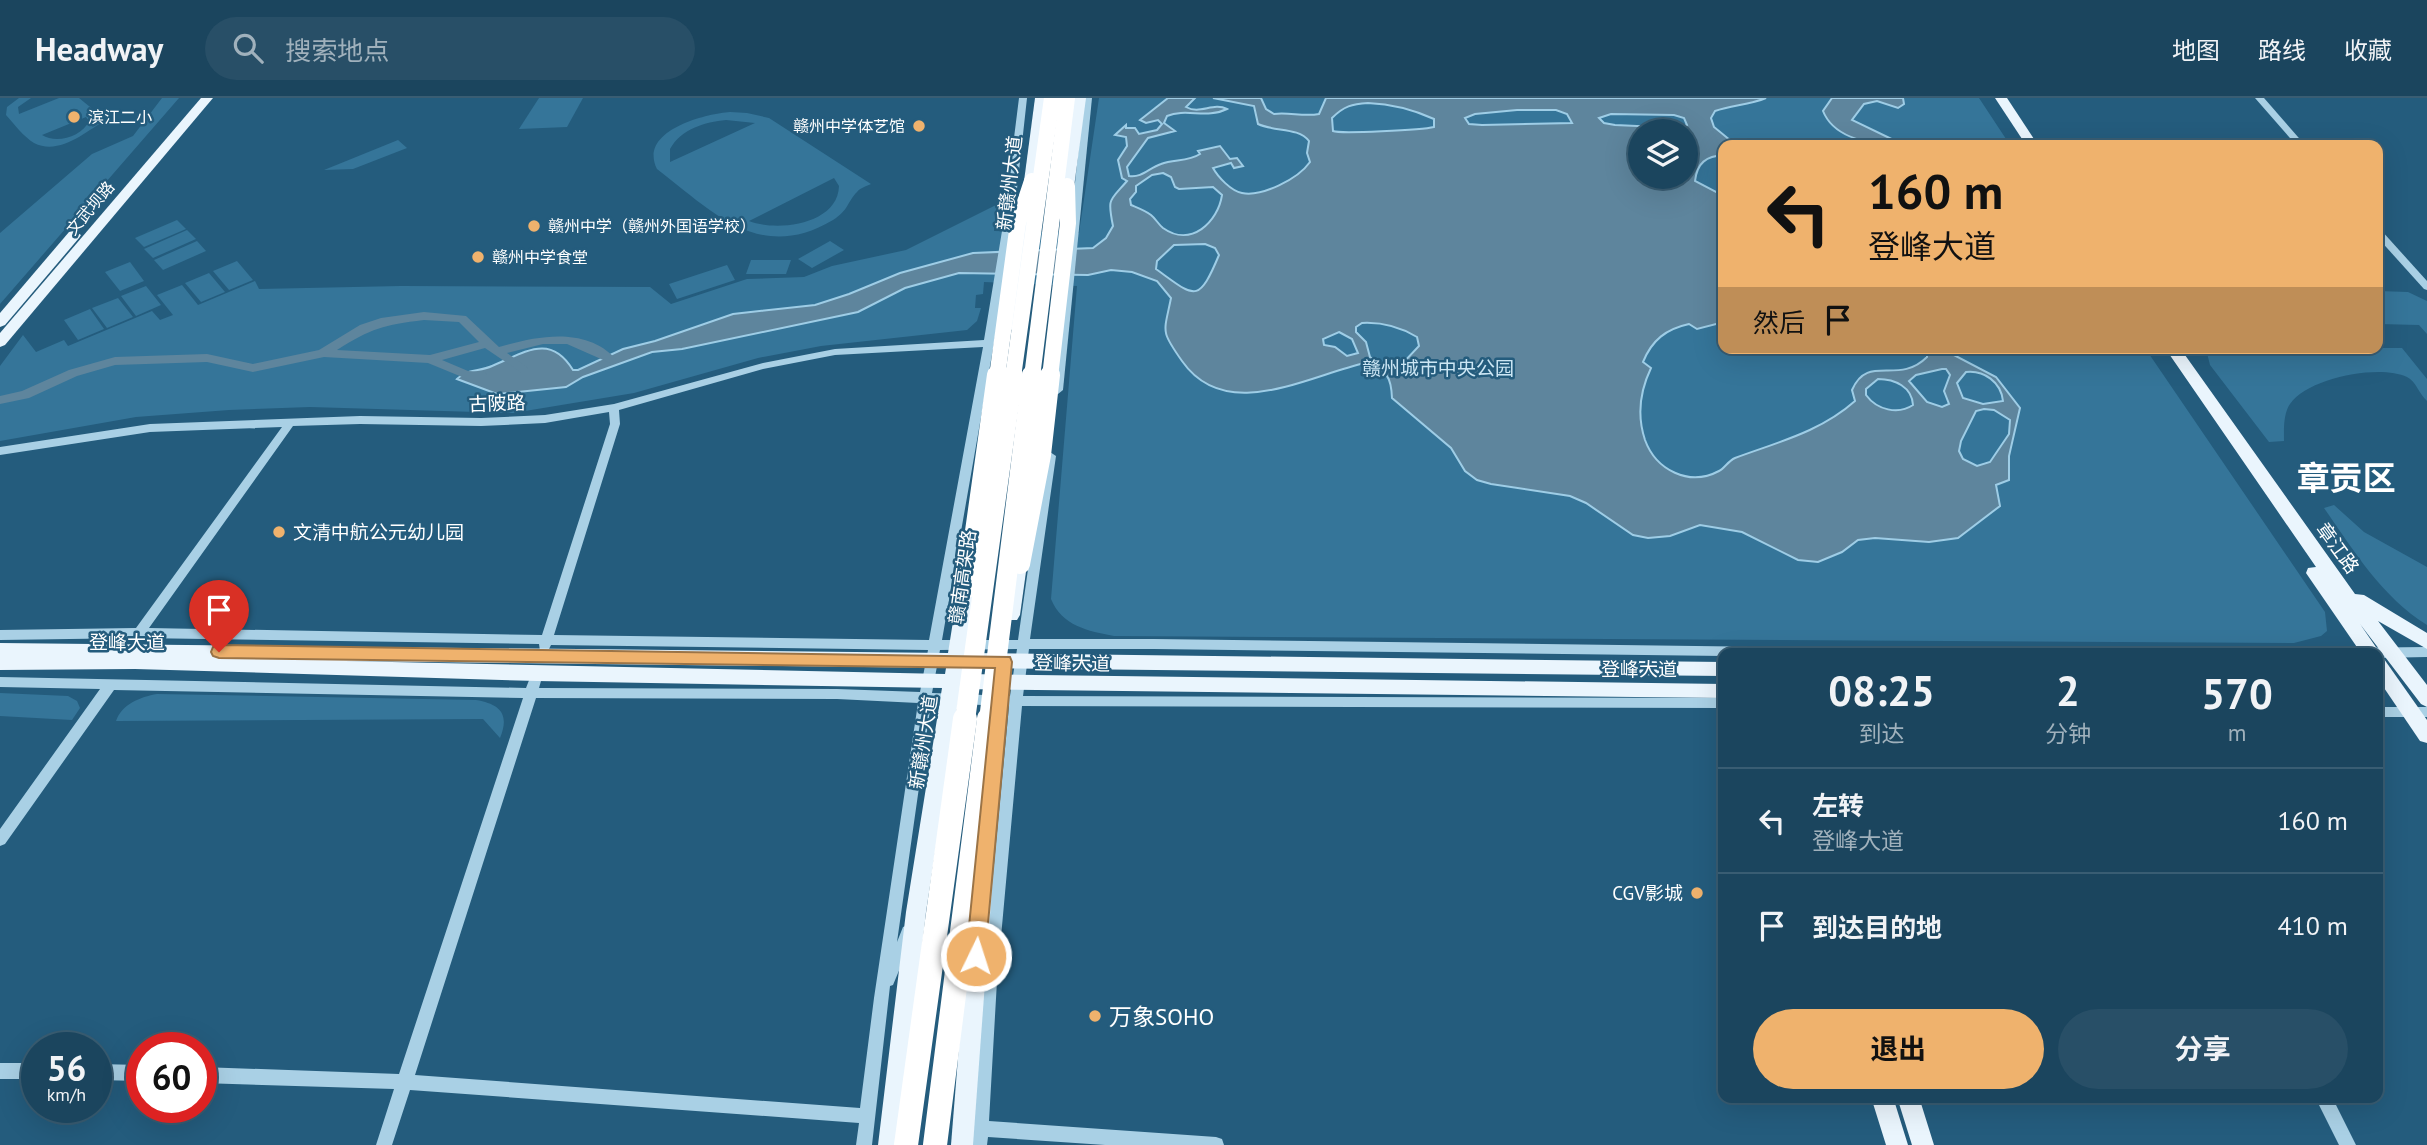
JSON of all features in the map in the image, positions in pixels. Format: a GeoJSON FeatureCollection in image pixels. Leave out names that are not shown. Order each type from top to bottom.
{"type":"FeatureCollection","features":[{"type":"Feature","properties":{"kind":"highway","name":"赣南高架路"},"geometry":{"type":"LineString","coordinates":[[935,1145],[1057,126],[1052,98]]}},
{"type":"Feature","properties":{"kind":"highway","name":"赣南高架路"},"geometry":{"type":"LineString","coordinates":[[906,1145],[1057,126],[1067,98]]}},
{"type":"Feature","properties":{"kind":"highway"},"geometry":{"type":"LineString","coordinates":[[967,588],[1018,223],[1057,126]]}},
{"type":"Feature","properties":{"kind":"highway"},"geometry":{"type":"LineString","coordinates":[[1016,590],[1041,455],[1068,223],[1057,126]]}},
{"type":"Feature","properties":{"kind":"main road","name":"文武坝路"},"geometry":{"type":"LineString","coordinates":[[0,322],[194,98]]}},
{"type":"Feature","properties":{"kind":"main road","name":"文武坝路"},"geometry":{"type":"LineString","coordinates":[[0,342],[207,98]]}},
{"type":"Feature","properties":{"kind":"main road","name":"新赣州大道"},"geometry":{"type":"LineString","coordinates":[[889,1145],[916,912],[1013,314],[1041,98]]}},
{"type":"Feature","properties":{"kind":"main road"},"geometry":{"type":"LineString","coordinates":[[962,1145],[980,902],[1014,653],[1016,590],[1059,311],[1080,98]]}},
{"type":"Feature","properties":{"kind":"main road"},"geometry":{"type":"LineString","coordinates":[[1989,98],[2018,140]]}},
{"type":"Feature","properties":{"kind":"main road"},"geometry":{"type":"LineString","coordinates":[[2001,98],[2029,140]]}},
{"type":"Feature","properties":{"kind":"main road","name":"章江路"},"geometry":{"type":"LineString","coordinates":[[2163,354],[2366,648]]}},
{"type":"Feature","properties":{"kind":"main road","name":"章江路"},"geometry":{"type":"LineString","coordinates":[[2176,354],[2336,583],[2425,694]]}},
{"type":"Feature","properties":{"kind":"main road"},"geometry":{"type":"LineString","coordinates":[[2336,583],[2376,612],[2427,642]]}},
{"type":"Feature","properties":{"kind":"main road","name":"登峰大道"},"geometry":{"type":"LineString","coordinates":[[0,650],[933,662],[1009,692],[1718,691]]}},
{"type":"Feature","properties":{"kind":"main road","name":"登峰大道"},"geometry":{"type":"LineString","coordinates":[[956,671],[1014,653],[1718,669]]}},
{"type":"Feature","properties":{"kind":"main road","name":"登峰大道"},"geometry":{"type":"LineString","coordinates":[[0,663],[541,657]]}},
{"type":"Feature","properties":{"kind":"main road"},"geometry":{"type":"LineString","coordinates":[[2383,664],[2408,672],[2427,671]]}},
{"type":"Feature","properties":{"kind":"main road"},"geometry":{"type":"LineString","coordinates":[[2388,691],[2425,694]]}},
{"type":"Feature","properties":{"kind":"main road","name":"章江路"},"geometry":{"type":"LineString","coordinates":[[2388,691],[2419,712],[2427,736]]}},
{"type":"Feature","properties":{"kind":"main road"},"geometry":{"type":"LineString","coordinates":[[1884,1103],[1897,1145]]}},
{"type":"Feature","properties":{"kind":"main road"},"geometry":{"type":"LineString","coordinates":[[1910,1103],[1923,1145]]}},
{"type":"Feature","properties":{"kind":"street"},"geometry":{"type":"LineString","coordinates":[[864,1145],[881,998],[925,699],[994,314],[1023,98]]}},
{"type":"Feature","properties":{"kind":"street"},"geometry":{"type":"LineString","coordinates":[[1068,223],[1088,98]]}},
{"type":"Feature","properties":{"kind":"street"},"geometry":{"type":"LineString","coordinates":[[2259,98],[2297,140]]}},
{"type":"Feature","properties":{"kind":"street"},"geometry":{"type":"LineString","coordinates":[[2383,238],[2427,287]]}},
{"type":"Feature","properties":{"kind":"street"},"geometry":{"type":"LineString","coordinates":[[1059,311],[1039,543],[1014,653],[1154,644],[1718,651]]}},
{"type":"Feature","properties":{"kind":"street","name":"古陂路"},"geometry":{"type":"LineString","coordinates":[[0,451],[150,429],[360,419],[545,419],[614,408],[763,366],[835,352],[989,343]]}},
{"type":"Feature","properties":{"kind":"street"},"geometry":{"type":"LineString","coordinates":[[384,1145],[407,1082],[615,424],[614,408]]}},
{"type":"Feature","properties":{"kind":"street"},"geometry":{"type":"LineString","coordinates":[[139,632],[290,423]]}},
{"type":"Feature","properties":{"kind":"street"},"geometry":{"type":"LineString","coordinates":[[0,635],[139,632],[541,657],[933,662],[956,671],[925,699],[837,694],[530,693],[0,682]]}},
{"type":"Feature","properties":{"kind":"street"},"geometry":{"type":"LineString","coordinates":[[2383,657],[2392,650],[2427,652]]}},
{"type":"Feature","properties":{"kind":"street"},"geometry":{"type":"LineString","coordinates":[[0,840],[109,686]]}},
{"type":"Feature","properties":{"kind":"street"},"geometry":{"type":"LineString","coordinates":[[979,1145],[1009,692],[1718,703]]}},
{"type":"Feature","properties":{"kind":"street"},"geometry":{"type":"LineString","coordinates":[[2383,712],[2419,712]]}},
{"type":"Feature","properties":{"kind":"street"},"geometry":{"type":"LineString","coordinates":[[980,902],[990,981]]}},
{"type":"Feature","properties":{"kind":"street"},"geometry":{"type":"LineString","coordinates":[[881,998],[916,912]]}},
{"type":"Feature","properties":{"kind":"street"},"geometry":{"type":"LineString","coordinates":[[0,1071],[21,1071]]}},
{"type":"Feature","properties":{"kind":"street"},"geometry":{"type":"LineString","coordinates":[[217,1076],[407,1082],[868,1115]]}},
{"type":"Feature","properties":{"kind":"street"},"geometry":{"type":"LineString","coordinates":[[2326,1103],[2348,1145]]}},
{"type":"Feature","properties":{"kind":"street"},"geometry":{"type":"LineString","coordinates":[[980,1128],[1216,1145]]}},
{"type":"Feature","properties":{"kind":"green space"},"geometry":{"type":"Polygon","coordinates":[[[19,98],[31,98],[18,107],[19,114],[59,98],[79,98],[106,120],[72,141],[44,146],[34,143],[19,130],[6,115],[7,107],[19,98]],[[86,117],[42,135],[61,139],[75,135],[86,127],[89,121],[86,117]]]}},
{"type":"Feature","properties":{"kind":"green space"},"geometry":{"type":"Polygon","coordinates":[[[162,98],[179,98],[0,304],[0,233],[92,154],[133,136],[162,98]]]}},
{"type":"Feature","properties":{"kind":"green space"},"geometry":{"type":"Polygon","coordinates":[[[539,98],[583,98],[567,127],[519,129],[539,98]]]}},
{"type":"Feature","properties":{"kind":"green space","name":"赣州城市中央公园"},"geometry":{"type":"Polygon","coordinates":[[[1099,98],[1979,98],[2007,140],[1718,140],[1718,354],[2149,354],[2325,612],[2327,631],[2321,636],[2294,643],[1114,636],[1095,632],[1069,621],[1051,599],[1077,286],[984,282],[983,294],[976,295],[975,308],[981,308],[977,321],[967,330],[821,346],[758,358],[634,393],[513,413],[310,407],[229,410],[136,417],[0,441],[0,366],[23,335],[36,352],[64,340],[68,346],[152,311],[160,320],[173,315],[157,295],[182,285],[198,305],[255,281],[259,289],[401,286],[650,287],[671,304],[747,279],[804,277],[832,266],[906,250],[1000,203],[994,231],[1079,233],[1099,98]]]}},
{"type":"Feature","properties":{"kind":"green space"},"geometry":{"type":"Polygon","coordinates":[[[719,113],[747,113],[769,118],[871,184],[858,191],[833,220],[806,232],[782,236],[759,234],[738,227],[697,201],[657,169],[654,156],[657,144],[677,127],[719,113]],[[726,120],[702,125],[680,136],[670,149],[670,162],[755,123],[726,120]],[[834,178],[749,221],[774,226],[804,222],[817,217],[836,199],[839,186],[834,178]]]}},
{"type":"Feature","properties":{"kind":"green space"},"geometry":{"type":"Polygon","coordinates":[[[398,140],[407,148],[353,169],[324,170],[398,140]]]}},
{"type":"Feature","properties":{"kind":"green space"},"geometry":{"type":"Polygon","coordinates":[[[177,220],[186,229],[144,247],[135,238],[177,220]]]}},
{"type":"Feature","properties":{"kind":"green space"},"geometry":{"type":"Polygon","coordinates":[[[187,230],[196,239],[153,258],[144,249],[187,230]]]}},
{"type":"Feature","properties":{"kind":"green space"},"geometry":{"type":"Polygon","coordinates":[[[197,241],[206,251],[163,270],[154,260],[197,241]]]}},
{"type":"Feature","properties":{"kind":"green space"},"geometry":{"type":"Polygon","coordinates":[[[830,241],[844,250],[812,268],[798,259],[830,241]]]}},
{"type":"Feature","properties":{"kind":"green space"},"geometry":{"type":"Polygon","coordinates":[[[751,260],[791,260],[786,274],[746,274],[751,260]]]}},
{"type":"Feature","properties":{"kind":"green space"},"geometry":{"type":"Polygon","coordinates":[[[237,261],[253,280],[229,290],[213,271],[237,261]]]}},
{"type":"Feature","properties":{"kind":"green space"},"geometry":{"type":"Polygon","coordinates":[[[130,262],[144,281],[120,291],[105,272],[130,262]]]}},
{"type":"Feature","properties":{"kind":"green space"},"geometry":{"type":"Polygon","coordinates":[[[727,265],[735,280],[677,299],[669,284],[727,265]]]}},
{"type":"Feature","properties":{"kind":"green space"},"geometry":{"type":"Polygon","coordinates":[[[209,273],[225,292],[201,302],[185,283],[209,273]]]}},
{"type":"Feature","properties":{"kind":"green space"},"geometry":{"type":"Polygon","coordinates":[[[146,286],[161,305],[136,316],[121,296],[146,286]]]}},
{"type":"Feature","properties":{"kind":"green space"},"geometry":{"type":"Polygon","coordinates":[[[2383,291],[2408,292],[2427,301],[2427,334],[2419,325],[2383,324],[2383,291]]]}},
{"type":"Feature","properties":{"kind":"green space"},"geometry":{"type":"Polygon","coordinates":[[[118,298],[133,317],[107,328],[92,308],[118,298]]]}},
{"type":"Feature","properties":{"kind":"green space"},"geometry":{"type":"Polygon","coordinates":[[[90,309],[104,329],[78,340],[64,320],[90,309]]]}},
{"type":"Feature","properties":{"kind":"green space"},"geometry":{"type":"Polygon","coordinates":[[[2383,348],[2402,348],[2427,379],[2427,401],[2413,381],[2395,373],[2345,376],[2312,387],[2299,395],[2286,412],[2284,441],[2269,442],[2210,365],[2207,354],[2383,354],[2383,348]]]}},
{"type":"Feature","properties":{"kind":"green space"},"geometry":{"type":"Polygon","coordinates":[[[2334,505],[2364,532],[2427,567],[2427,625],[2396,601],[2370,572],[2324,508],[2334,505]]]}},
{"type":"Feature","properties":{"kind":"green space"},"geometry":{"type":"Polygon","coordinates":[[[0,693],[68,696],[77,701],[80,708],[72,720],[0,716],[0,693]]]}},
{"type":"Feature","properties":{"kind":"green space"},"geometry":{"type":"Polygon","coordinates":[[[157,694],[476,700],[497,707],[504,722],[500,738],[483,719],[116,721],[132,702],[157,694]]]}},
{"type":"Feature","properties":{"kind":"shaded area"},"geometry":{"type":"Polygon","coordinates":[[[1168,98],[1195,98],[1186,107],[1191,109],[1227,109],[1212,113],[1167,116],[1164,123],[1175,131],[1148,138],[1127,167],[1129,176],[1142,174],[1166,162],[1191,158],[1200,154],[1198,151],[1220,146],[1230,159],[1237,158],[1243,166],[1234,168],[1231,163],[1213,168],[1215,172],[1234,190],[1250,194],[1279,185],[1297,175],[1310,162],[1307,153],[1309,141],[1293,132],[1258,124],[1254,106],[1213,98],[1261,98],[1266,109],[1274,114],[1308,115],[1319,114],[1326,98],[1766,98],[1715,111],[1711,118],[1714,127],[1730,140],[1718,140],[1718,156],[1703,162],[1698,169],[1698,119],[1684,119],[1674,115],[1611,114],[1599,118],[1604,123],[1628,126],[1628,189],[1698,189],[1698,183],[1718,193],[1718,324],[1697,329],[1689,324],[1673,329],[1655,342],[1647,354],[1643,362],[1651,368],[1644,386],[1640,413],[1650,451],[1657,460],[1675,473],[1696,477],[1708,475],[1721,470],[1735,458],[1798,435],[1842,412],[1855,401],[1852,390],[1866,373],[1905,369],[1916,365],[1927,357],[1927,354],[1952,354],[1996,377],[2020,408],[2009,456],[2009,480],[1996,485],[2000,506],[1958,538],[1929,542],[1875,538],[1858,540],[1842,552],[1818,562],[1798,560],[1742,532],[1700,525],[1670,536],[1648,538],[1633,535],[1586,503],[1570,496],[1477,480],[1465,471],[1451,448],[1392,398],[1386,375],[1365,363],[1293,385],[1244,393],[1221,390],[1200,380],[1182,361],[1167,337],[1166,325],[1171,298],[1157,281],[1132,272],[1111,270],[1088,275],[959,273],[905,288],[858,312],[682,349],[652,352],[583,377],[566,387],[497,394],[457,379],[465,373],[487,368],[536,349],[555,352],[564,358],[573,370],[578,370],[623,349],[733,314],[815,305],[900,273],[973,253],[1093,248],[1106,238],[1113,226],[1111,200],[1127,181],[1122,178],[1118,160],[1127,146],[1126,137],[1115,135],[1126,125],[1126,128],[1135,128],[1139,134],[1157,130],[1162,124],[1158,120],[1146,123],[1140,120],[1168,98]],[[1368,103],[1344,108],[1332,118],[1333,131],[1434,127],[1434,119],[1418,112],[1368,103]],[[1556,110],[1475,114],[1465,118],[1469,124],[1482,125],[1572,123],[1567,114],[1556,110]],[[1163,173],[1152,175],[1136,186],[1136,192],[1130,199],[1131,205],[1149,214],[1163,228],[1173,233],[1193,233],[1209,223],[1222,195],[1213,187],[1179,189],[1175,187],[1171,177],[1163,173]],[[1205,244],[1174,245],[1157,261],[1156,269],[1179,286],[1194,291],[1200,289],[1219,255],[1215,248],[1205,244]],[[1369,323],[1356,327],[1356,332],[1366,342],[1370,357],[1380,363],[1403,363],[1419,346],[1417,337],[1404,330],[1369,323]],[[1339,332],[1323,339],[1324,345],[1335,347],[1347,356],[1358,353],[1352,339],[1339,332]],[[1946,369],[1916,375],[1909,381],[1927,402],[1942,407],[1949,404],[1944,391],[1950,375],[1946,369]],[[1966,372],[1957,383],[1963,398],[1983,404],[2003,401],[1999,388],[1985,375],[1966,372]],[[1878,379],[1866,389],[1866,395],[1882,407],[1901,410],[1913,405],[1910,393],[1896,382],[1878,379]],[[1994,410],[1976,411],[1959,451],[1963,459],[1977,466],[1990,462],[2009,434],[2010,420],[1994,410]]]}},
{"type":"Feature","properties":{"kind":"shaded area"},"geometry":{"type":"Polygon","coordinates":[[[1832,98],[1903,98],[1904,104],[1898,108],[1877,101],[1864,104],[1852,120],[1894,140],[1862,140],[1847,135],[1829,121],[1823,111],[1832,98]]]}},
{"type":"Feature","properties":{"kind":"waterway"},"geometry":{"type":"LineString","coordinates":[[0,400],[25,395],[73,373],[115,361],[207,358],[253,368],[323,353],[364,328],[385,321],[424,316],[462,319],[487,344]]}},
{"type":"Feature","properties":{"kind":"waterway"},"geometry":{"type":"LineString","coordinates":[[499,351],[530,342],[555,339],[580,344],[610,359]]}},
{"type":"Feature","properties":{"kind":"waterway"},"geometry":{"type":"LineString","coordinates":[[430,359],[487,344]]}},
{"type":"Feature","properties":{"kind":"waterway"},"geometry":{"type":"LineString","coordinates":[[487,344],[522,369]]}},
{"type":"Feature","properties":{"kind":"waterway"},"geometry":{"type":"LineString","coordinates":[[324,353],[430,359]]}},
{"type":"Feature","properties":{"kind":"waterway"},"geometry":{"type":"LineString","coordinates":[[430,359],[467,375],[481,375]]}},
{"type":"Feature","properties":{"kind":"place","name":"滨江二小"},"geometry":{"type":"Point","coordinates":[74,117]}},
{"type":"Feature","properties":{"kind":"place","name":"赣州中学体艺馆"},"geometry":{"type":"Point","coordinates":[919,126]}},
{"type":"Feature","properties":{"kind":"place","name":"赣州中学（赣州外国语学校）"},"geometry":{"type":"Point","coordinates":[534,226]}},
{"type":"Feature","properties":{"kind":"place","name":"赣州中学食堂"},"geometry":{"type":"Point","coordinates":[478,257]}},
{"type":"Feature","properties":{"kind":"place","name":"文清中航公元幼儿园"},"geometry":{"type":"Point","coordinates":[279,532]}},
{"type":"Feature","properties":{"kind":"place","name":"CGV影城"},"geometry":{"type":"Point","coordinates":[1697,893]}},
{"type":"Feature","properties":{"kind":"place","name":"万象SOHO"},"geometry":{"type":"Point","coordinates":[1095,1016]}},
{"type":"Feature","properties":{"kind":"district","name":"章贡区"},"geometry":{"type":"Point","coordinates":[2346,477]}},
{"type":"Feature","properties":{"kind":"route"},"geometry":{"type":"LineString","coordinates":[[219,652],[1004,662],[976,956]]}}]}
